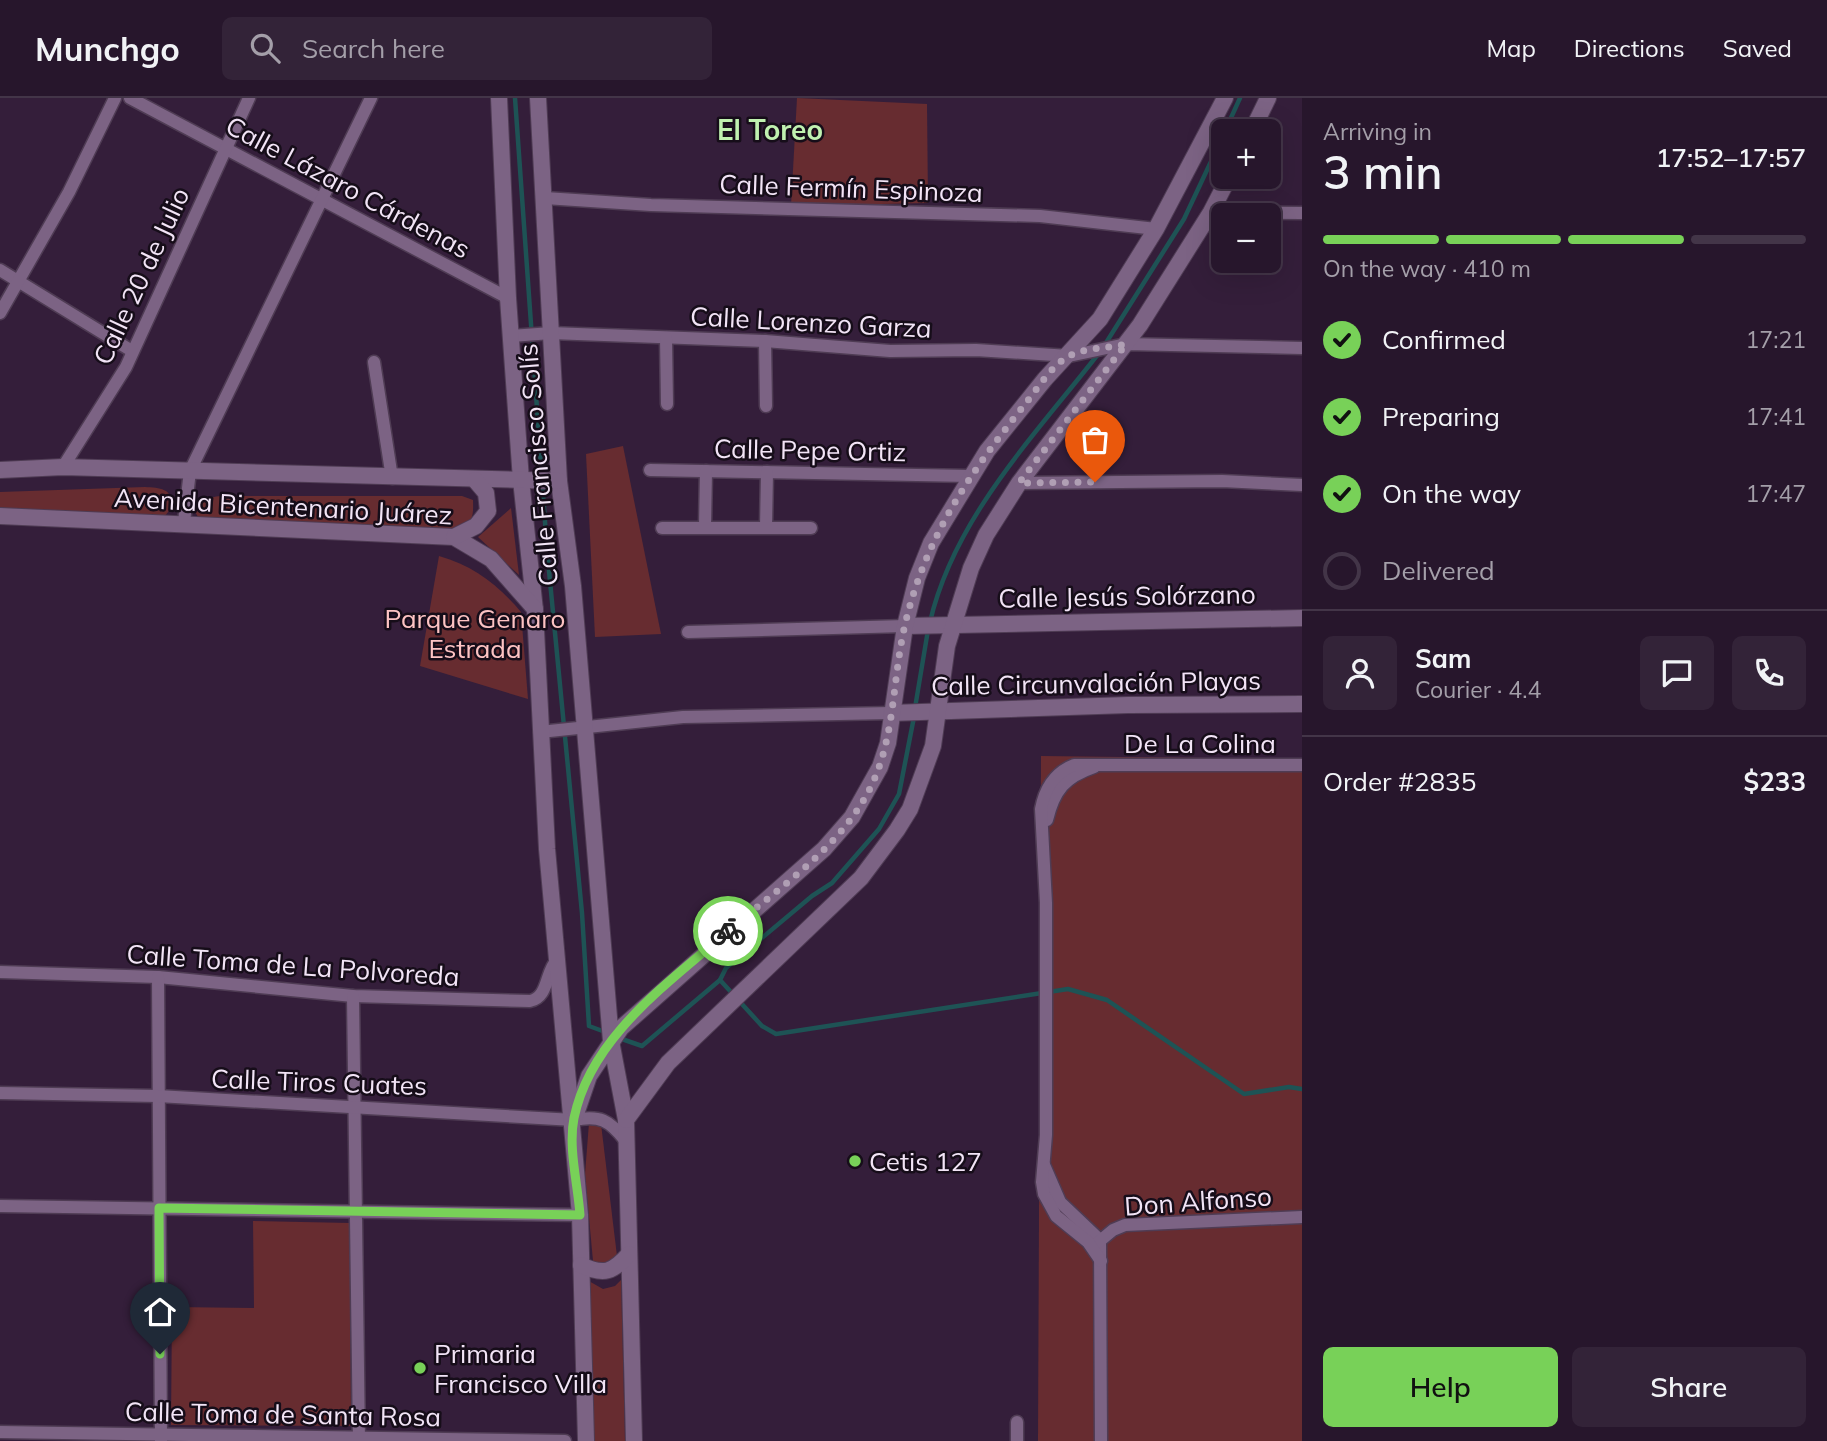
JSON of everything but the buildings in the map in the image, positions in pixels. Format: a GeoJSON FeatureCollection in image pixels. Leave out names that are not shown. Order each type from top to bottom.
{"type":"FeatureCollection","features":[{"type":"Feature","properties":{"kind":"main road","name":"Calle Francisco Solís"},"geometry":{"type":"LineString","coordinates":[[499,98],[508,298],[521,480],[535,610],[540,732],[557,960],[574,1120],[580,1215],[586,1441]]}},
{"type":"Feature","properties":{"kind":"main road","name":"Calle Francisco Solís"},"geometry":{"type":"LineString","coordinates":[[538,98],[559,481],[573,586],[582,729],[610,1034],[626,1120],[634,1441]]}},
{"type":"Feature","properties":{"kind":"main road"},"geometry":{"type":"LineString","coordinates":[[574,1120],[589,1076],[610,1034],[824,849],[852,817],[880,767],[888,743],[905,626],[917,578],[931,543],[969,477],[1045,379],[1100,320],[1156,229],[1225,98]]}},
{"type":"Feature","properties":{"kind":"main road"},"geometry":{"type":"LineString","coordinates":[[1258,119],[1268,98]]}},
{"type":"Feature","properties":{"kind":"main road"},"geometry":{"type":"LineString","coordinates":[[626,1120],[655,1079],[682,1049],[835,904],[879,858],[909,809],[925,771],[933,746],[945,657],[953,624],[986,535],[1019,483],[1126,344],[1211,212]]}},
{"type":"Feature","properties":{"kind":"main road","name":"Avenida Bicentenario Juárez"},"geometry":{"type":"LineString","coordinates":[[0,470],[63,467],[559,481]]}},
{"type":"Feature","properties":{"kind":"main road"},"geometry":{"type":"LineString","coordinates":[[454,537],[476,526],[488,512],[486,493],[475,480]]}},
{"type":"Feature","properties":{"kind":"main road","name":"Avenida Bicentenario Juárez"},"geometry":{"type":"LineString","coordinates":[[0,516],[184,522],[454,537],[491,559],[535,610]]}},
{"type":"Feature","properties":{"kind":"main road","name":"Calle Jesús Solórzano"},"geometry":{"type":"LineString","coordinates":[[905,626],[1302,618]]}},
{"type":"Feature","properties":{"kind":"main road","name":"Calle Circunvalación Playas"},"geometry":{"type":"LineString","coordinates":[[891,713],[1302,704]]}},
{"type":"Feature","properties":{"kind":"main road"},"geometry":{"type":"LineString","coordinates":[[581,1265],[600,1273],[609,1272],[629,1254]]}},
{"type":"Feature","properties":{"kind":"street"},"geometry":{"type":"LineString","coordinates":[[0,313],[69,192],[115,98]]}},
{"type":"Feature","properties":{"kind":"street","name":"Calle Lázaro Cárdenas"},"geometry":{"type":"LineString","coordinates":[[130,98],[508,298]]}},
{"type":"Feature","properties":{"kind":"street","name":"Calle 20 de Julio"},"geometry":{"type":"LineString","coordinates":[[63,467],[126,367],[249,98]]}},
{"type":"Feature","properties":{"kind":"street"},"geometry":{"type":"LineString","coordinates":[[184,522],[190,471],[371,98]]}},
{"type":"Feature","properties":{"kind":"street","name":"Calle Fermín Espinoza"},"geometry":{"type":"LineString","coordinates":[[545,198],[652,205],[1040,216],[1156,229]]}},
{"type":"Feature","properties":{"kind":"street"},"geometry":{"type":"LineString","coordinates":[[1281,213],[1302,213]]}},
{"type":"Feature","properties":{"kind":"street"},"geometry":{"type":"LineString","coordinates":[[0,270],[132,351]]}},
{"type":"Feature","properties":{"kind":"street","name":"Calle Lorenzo Garza"},"geometry":{"type":"LineString","coordinates":[[512,335],[551,333],[765,341],[890,351],[976,350],[1069,356],[1126,344],[1302,348]]}},
{"type":"Feature","properties":{"kind":"street"},"geometry":{"type":"LineString","coordinates":[[666,338],[667,404]]}},
{"type":"Feature","properties":{"kind":"street"},"geometry":{"type":"LineString","coordinates":[[765,341],[766,406]]}},
{"type":"Feature","properties":{"kind":"street"},"geometry":{"type":"LineString","coordinates":[[374,362],[392,478]]}},
{"type":"Feature","properties":{"kind":"street","name":"Calle Pepe Ortiz"},"geometry":{"type":"LineString","coordinates":[[650,470],[969,477]]}},
{"type":"Feature","properties":{"kind":"street"},"geometry":{"type":"LineString","coordinates":[[705,526],[706,471]]}},
{"type":"Feature","properties":{"kind":"street"},"geometry":{"type":"LineString","coordinates":[[766,527],[767,471]]}},
{"type":"Feature","properties":{"kind":"street"},"geometry":{"type":"LineString","coordinates":[[1019,483],[1222,481],[1302,485]]}},
{"type":"Feature","properties":{"kind":"street"},"geometry":{"type":"LineString","coordinates":[[662,528],[811,528]]}},
{"type":"Feature","properties":{"kind":"street"},"geometry":{"type":"LineString","coordinates":[[688,632],[905,626]]}},
{"type":"Feature","properties":{"kind":"street"},"geometry":{"type":"LineString","coordinates":[[540,732],[582,729],[623,721],[683,717],[891,713]]}},
{"type":"Feature","properties":{"kind":"street","name":"De La Colina"},"geometry":{"type":"LineString","coordinates":[[1098,766],[1302,765]]}},
{"type":"Feature","properties":{"kind":"street","name":"Don Alfonso"},"geometry":{"type":"LineString","coordinates":[[1098,766],[1075,775],[1057,790],[1044,832],[1044,1165],[1060,1202],[1096,1244],[1101,1261],[1101,1441]]}},
{"type":"Feature","properties":{"kind":"street","name":"Calle Toma de La Polvoreda"},"geometry":{"type":"LineString","coordinates":[[0,972],[158,977],[353,996],[530,1001],[537,999],[543,992],[551,966],[557,960]]}},
{"type":"Feature","properties":{"kind":"street"},"geometry":{"type":"LineString","coordinates":[[158,977],[161,1438]]}},
{"type":"Feature","properties":{"kind":"street"},"geometry":{"type":"LineString","coordinates":[[353,996],[359,1439]]}},
{"type":"Feature","properties":{"kind":"street","name":"Calle Tiros Cuates"},"geometry":{"type":"LineString","coordinates":[[0,1093],[354,1106],[574,1120],[603,1118],[625,1140]]}},
{"type":"Feature","properties":{"kind":"street"},"geometry":{"type":"LineString","coordinates":[[0,1206],[580,1215]]}},
{"type":"Feature","properties":{"kind":"street","name":"Don Alfonso"},"geometry":{"type":"LineString","coordinates":[[1096,1244],[1125,1226],[1302,1217]]}},
{"type":"Feature","properties":{"kind":"street"},"geometry":{"type":"LineString","coordinates":[[1017,1422],[1017,1441]]}},
{"type":"Feature","properties":{"kind":"street","name":"Calle Toma de Santa Rosa"},"geometry":{"type":"LineString","coordinates":[[0,1432],[161,1438],[565,1441]]}},
{"type":"Feature","properties":{"kind":"green space"},"geometry":{"type":"Polygon","coordinates":[[[797,98],[927,104],[928,203],[791,206],[797,98]]]}},
{"type":"Feature","properties":{"kind":"green space"},"geometry":{"type":"Polygon","coordinates":[[[623,446],[661,634],[595,637],[586,454],[623,446]]]}},
{"type":"Feature","properties":{"kind":"green space"},"geometry":{"type":"Polygon","coordinates":[[[145,487],[168,492],[173,506],[164,517],[0,516],[0,492],[145,487]]]}},
{"type":"Feature","properties":{"kind":"green space"},"geometry":{"type":"Polygon","coordinates":[[[221,496],[462,496],[473,500],[473,508],[469,521],[450,532],[200,520],[195,512],[198,503],[221,496]]]}},
{"type":"Feature","properties":{"kind":"green space"},"geometry":{"type":"Polygon","coordinates":[[[511,508],[519,575],[478,537],[511,508]]]}},
{"type":"Feature","properties":{"kind":"green space","name":"Parque Genaro Estrada"},"geometry":{"type":"Polygon","coordinates":[[[439,556],[484,577],[521,612],[528,699],[420,666],[439,556]]]}},
{"type":"Feature","properties":{"kind":"green space"},"geometry":{"type":"Polygon","coordinates":[[[1041,756],[1302,759],[1302,1441],[1038,1441],[1041,756]]]}},
{"type":"Feature","properties":{"kind":"green space"},"geometry":{"type":"Polygon","coordinates":[[[589,1123],[601,1124],[617,1256],[609,1266],[593,1261],[585,1174],[589,1123]]]}},
{"type":"Feature","properties":{"kind":"green space"},"geometry":{"type":"Polygon","coordinates":[[[253,1221],[350,1223],[351,1426],[171,1425],[172,1307],[254,1308],[253,1221]]]}},
{"type":"Feature","properties":{"kind":"green space"},"geometry":{"type":"Polygon","coordinates":[[[587,1280],[603,1289],[615,1286],[621,1280],[625,1441],[592,1441],[587,1280]]]}},
{"type":"Feature","properties":{"kind":"waterway"},"geometry":{"type":"LineString","coordinates":[[515,98],[547,550],[582,913],[589,1026],[608,1033]]}},
{"type":"Feature","properties":{"kind":"waterway"},"geometry":{"type":"LineString","coordinates":[[1230,119],[1240,98]]}},
{"type":"Feature","properties":{"kind":"waterway"},"geometry":{"type":"LineString","coordinates":[[1104,346],[1184,219],[1211,162]]}},
{"type":"Feature","properties":{"kind":"waterway"},"geometry":{"type":"LineString","coordinates":[[930,622],[942,584],[977,513],[1024,447],[1099,353]]}},
{"type":"Feature","properties":{"kind":"waterway"},"geometry":{"type":"LineString","coordinates":[[915,708],[928,630]]}},
{"type":"Feature","properties":{"kind":"waterway"},"geometry":{"type":"LineString","coordinates":[[914,717],[899,794],[879,829],[832,883],[812,896],[726,968],[720,980],[762,1026],[776,1034],[1068,989],[1107,1000],[1244,1094],[1289,1087],[1302,1089]]}},
{"type":"Feature","properties":{"kind":"waterway"},"geometry":{"type":"LineString","coordinates":[[619,1038],[642,1046],[720,980]]}},
{"type":"Feature","properties":{"kind":"way so far"},"geometry":{"type":"LineString","coordinates":[[728,931],[824,849],[852,817],[867,794],[888,743],[897,660],[917,578],[931,543],[969,477],[1045,379],[1069,356],[1126,344],[1019,483],[1095,482]]}},
{"type":"Feature","properties":{"kind":"place","name":"Cetis 127"},"geometry":{"type":"Point","coordinates":[855,1161]}},
{"type":"Feature","properties":{"kind":"place","name":"Primaria Francisco Villa"},"geometry":{"type":"Point","coordinates":[420,1368]}},
{"type":"Feature","properties":{"kind":"district","name":"El Toreo"},"geometry":{"type":"Point","coordinates":[770,129]}},
{"type":"Feature","properties":{"kind":"route"},"geometry":{"type":"LineString","coordinates":[[160,1354],[159,1208],[580,1215],[574,1120],[589,1076],[621,1028],[728,931]]}}]}
